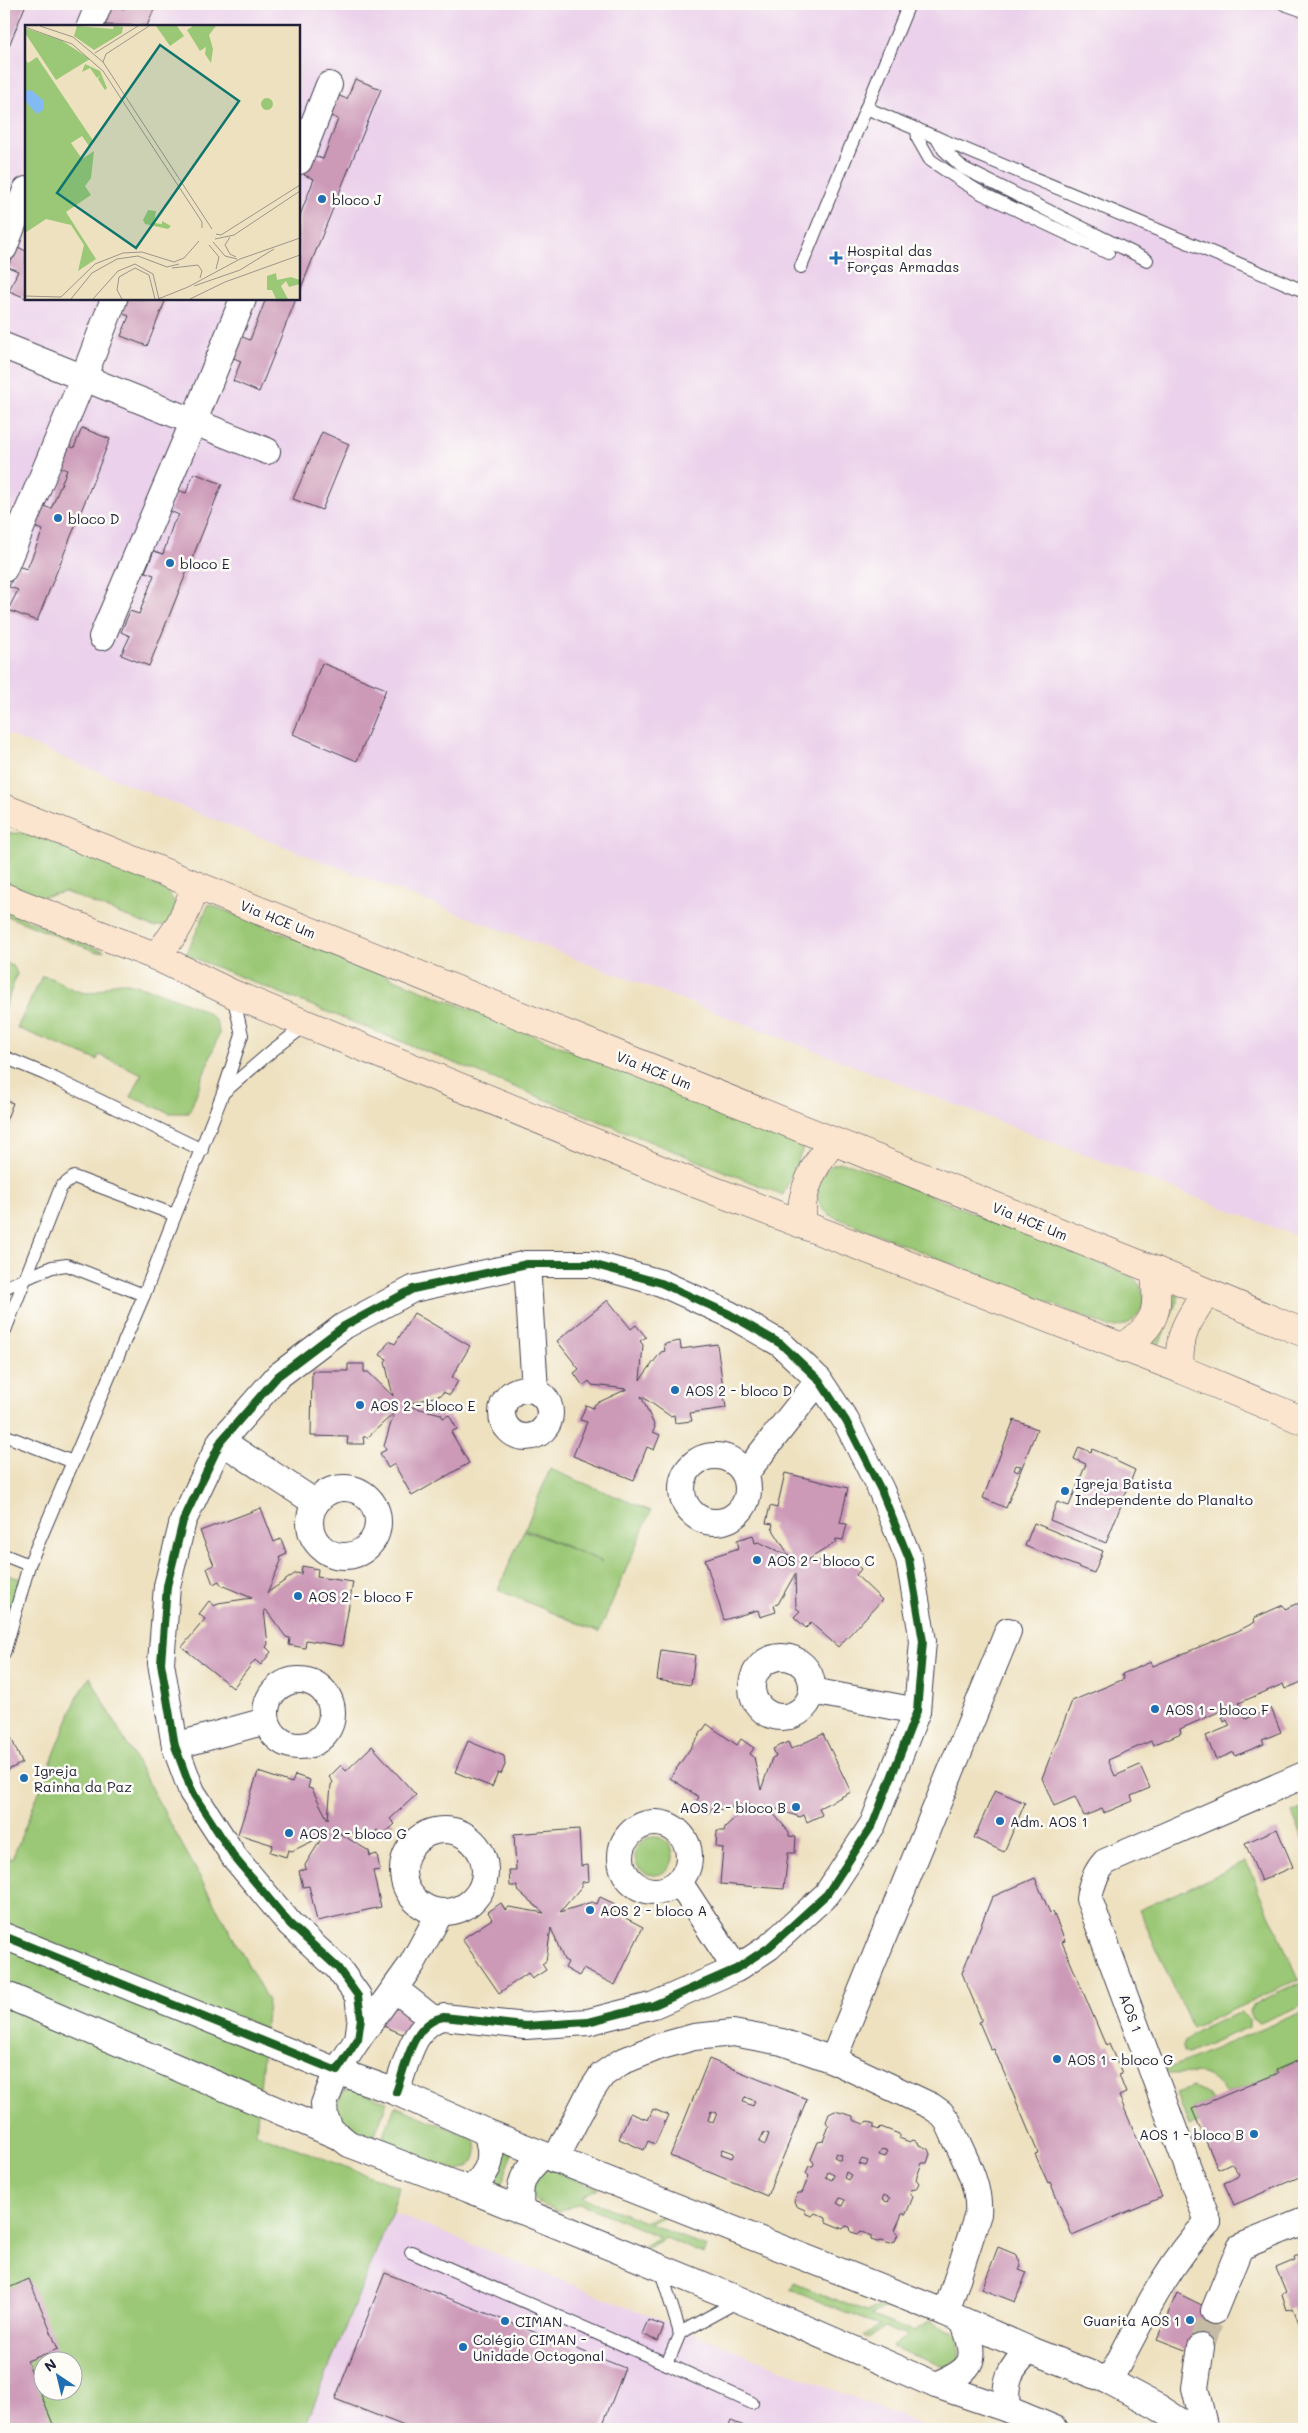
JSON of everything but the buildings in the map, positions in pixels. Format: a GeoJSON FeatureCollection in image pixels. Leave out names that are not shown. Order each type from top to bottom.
{"type":"FeatureCollection","features":[{"type":"Feature","properties":{"kind":"main road","name":"Via HCE Um"},"geometry":{"type":"LineString","coordinates":[[4,808],[1154,1270],[1304,1333]]}},
{"type":"Feature","properties":{"kind":"main road"},"geometry":{"type":"LineString","coordinates":[[155,956],[172,940],[183,921],[195,886]]}},
{"type":"Feature","properties":{"kind":"main road"},"geometry":{"type":"LineString","coordinates":[[4,897],[155,956],[232,994],[681,1178],[1180,1369],[1304,1421]]}},
{"type":"Feature","properties":{"kind":"main road"},"geometry":{"type":"LineString","coordinates":[[804,1225],[802,1199],[823,1153],[832,1142]]}},
{"type":"Feature","properties":{"kind":"main road"},"geometry":{"type":"LineString","coordinates":[[1122,1348],[1143,1334],[1154,1316],[1158,1296],[1154,1270]]}},
{"type":"Feature","properties":{"kind":"main road"},"geometry":{"type":"LineString","coordinates":[[1180,1369],[1178,1354],[1181,1335],[1190,1316],[1206,1293]]}},
{"type":"Feature","properties":{"kind":"street"},"geometry":{"type":"LineString","coordinates":[[90,25],[99,4]]}},
{"type":"Feature","properties":{"kind":"street"},"geometry":{"type":"LineString","coordinates":[[300,158],[329,85]]}},
{"type":"Feature","properties":{"kind":"street"},"geometry":{"type":"LineString","coordinates":[[4,248],[25,193]]}},
{"type":"Feature","properties":{"kind":"street"},"geometry":{"type":"LineString","coordinates":[[4,569],[114,300]]}},
{"type":"Feature","properties":{"kind":"street"},"geometry":{"type":"LineString","coordinates":[[102,637],[194,423],[243,300]]}},
{"type":"Feature","properties":{"kind":"street"},"geometry":{"type":"LineString","coordinates":[[4,346],[194,423],[267,450]]}},
{"type":"Feature","properties":{"kind":"street"},"geometry":{"type":"LineString","coordinates":[[527,1264],[534,1390]]}},
{"type":"Feature","properties":{"kind":"street"},"geometry":{"type":"LineString","coordinates":[[358,2039],[361,2018],[358,1996],[338,1968],[290,1924],[234,1858],[192,1792],[175,1746],[161,1663],[167,1586],[183,1521],[221,1441],[278,1376],[344,1326],[413,1289],[527,1264],[592,1264],[661,1283],[729,1314],[781,1344],[819,1380],[846,1421],[881,1490],[909,1560],[923,1641],[917,1711],[873,1824],[827,1894],[768,1947],[736,1968],[654,2005],[588,2022],[526,2026],[444,2017],[433,2019],[424,2024],[418,2033],[396,2092]]}},
{"type":"Feature","properties":{"kind":"street"},"geometry":{"type":"LineString","coordinates":[[745,1474],[819,1380]]}},
{"type":"Feature","properties":{"kind":"street"},"geometry":{"type":"LineString","coordinates":[[221,1441],[316,1503]]}},
{"type":"Feature","properties":{"kind":"street"},"geometry":{"type":"LineString","coordinates":[[833,2060],[1008,1631]]}},
{"type":"Feature","properties":{"kind":"street"},"geometry":{"type":"LineString","coordinates":[[812,1691],[917,1711]]}},
{"type":"Feature","properties":{"kind":"street"},"geometry":{"type":"LineString","coordinates":[[175,1746],[266,1721]]}},
{"type":"Feature","properties":{"kind":"street","name":"AOS 1"},"geometry":{"type":"LineString","coordinates":[[1208,2222],[1092,1908],[1089,1899],[1090,1890],[1097,1871],[1105,1862],[1304,1775]]}},
{"type":"Feature","properties":{"kind":"street"},"geometry":{"type":"LineString","coordinates":[[679,1882],[736,1968]]}},
{"type":"Feature","properties":{"kind":"street"},"geometry":{"type":"LineString","coordinates":[[440,1912],[412,1964],[337,2071],[324,2104],[325,2117],[331,2130],[349,2144],[471,2190],[740,2300],[936,2385],[1007,2409],[1055,2429]]}},
{"type":"Feature","properties":{"kind":"street"},"geometry":{"type":"LineString","coordinates":[[4,1936],[337,2071],[396,2092],[486,2132],[954,2317],[1109,2381],[1158,2407],[1192,2429]]}},
{"type":"Feature","properties":{"kind":"street"},"geometry":{"type":"LineString","coordinates":[[395,1989],[433,2019]]}},
{"type":"Feature","properties":{"kind":"street"},"geometry":{"type":"LineString","coordinates":[[4,1994],[340,2137]]}},
{"type":"Feature","properties":{"kind":"street"},"geometry":{"type":"LineString","coordinates":[[521,2211],[519,2192],[522,2179],[529,2168],[549,2157],[602,2075],[621,2062],[658,2047],[694,2037],[733,2033],[782,2042],[833,2060],[931,2106],[941,2113],[948,2122],[977,2190],[978,2214],[954,2317],[973,2350],[968,2363],[956,2377],[936,2385]]}},
{"type":"Feature","properties":{"kind":"street"},"geometry":{"type":"LineString","coordinates":[[471,2190],[483,2178],[489,2166],[492,2150],[486,2132]]}},
{"type":"Feature","properties":{"kind":"street"},"geometry":{"type":"LineString","coordinates":[[1214,2311],[1240,2247],[1304,2221]]}},
{"type":"Feature","properties":{"kind":"street"},"geometry":{"type":"LineString","coordinates":[[1109,2381],[1164,2277],[1189,2242],[1208,2222],[1240,2247]]}},
{"type":"Feature","properties":{"kind":"street"},"geometry":{"type":"LineString","coordinates":[[1201,2347],[1195,2388],[1205,2429]]}},
{"type":"Feature","properties":{"kind":"street"},"geometry":{"type":"LineString","coordinates":[[1007,2409],[1005,2390],[1009,2374],[1018,2360],[1030,2350]]}},
{"type":"Feature","properties":{"kind":"lane"},"geometry":{"type":"LineString","coordinates":[[801,267],[909,4]]}},
{"type":"Feature","properties":{"kind":"lane"},"geometry":{"type":"LineString","coordinates":[[1284,4],[1304,12]]}},
{"type":"Feature","properties":{"kind":"lane"},"geometry":{"type":"LineString","coordinates":[[866,108],[1304,291]]}},
{"type":"Feature","properties":{"kind":"lane"},"geometry":{"type":"LineString","coordinates":[[917,129],[918,139],[930,160],[963,182],[983,194],[1108,253]]}},
{"type":"Feature","properties":{"kind":"lane"},"geometry":{"type":"LineString","coordinates":[[936,138],[944,150],[963,168],[1148,260]]}},
{"type":"Feature","properties":{"kind":"lane"},"geometry":{"type":"LineString","coordinates":[[4,1653],[29,1565],[144,1295],[223,1093],[242,1035],[232,994]]}},
{"type":"Feature","properties":{"kind":"lane"},"geometry":{"type":"LineString","coordinates":[[223,1093],[273,1050],[306,1025]]}},
{"type":"Feature","properties":{"kind":"lane"},"geometry":{"type":"LineString","coordinates":[[4,1058],[46,1074],[202,1150]]}},
{"type":"Feature","properties":{"kind":"lane"},"geometry":{"type":"LineString","coordinates":[[4,1333],[60,1187],[67,1180],[74,1178],[175,1215]]}},
{"type":"Feature","properties":{"kind":"lane"},"geometry":{"type":"LineString","coordinates":[[4,1288],[52,1267],[67,1265],[144,1295]]}},
{"type":"Feature","properties":{"kind":"lane"},"geometry":{"type":"LineString","coordinates":[[4,1435],[73,1462]]}},
{"type":"Feature","properties":{"kind":"lane"},"geometry":{"type":"LineString","coordinates":[[4,1555],[29,1565]]}},
{"type":"Feature","properties":{"kind":"lane"},"geometry":{"type":"LineString","coordinates":[[411,2252],[752,2403]]}},
{"type":"Feature","properties":{"kind":"lane"},"geometry":{"type":"LineString","coordinates":[[660,2268],[680,2333]]}},
{"type":"Feature","properties":{"kind":"lane"},"geometry":{"type":"LineString","coordinates":[[667,2364],[680,2333],[740,2300]]}},
{"type":"Feature","properties":{"kind":"shaded area"},"geometry":{"type":"Polygon","coordinates":[[[4,4],[1304,4],[1304,1239],[210,818],[4,733],[4,4]]]}},
{"type":"Feature","properties":{"kind":"shaded area","name":"CIMAN"},"geometry":{"type":"Polygon","coordinates":[[[392,2212],[931,2429],[304,2429],[392,2212]]]}},
{"type":"Feature","properties":{"kind":"green space"},"geometry":{"type":"Polygon","coordinates":[[[29,832],[167,890],[176,905],[167,925],[153,927],[65,892],[42,897],[4,882],[4,834],[29,832]]]}},
{"type":"Feature","properties":{"kind":"green space"},"geometry":{"type":"Polygon","coordinates":[[[209,904],[802,1144],[804,1146],[783,1195],[186,955],[209,904]]]}},
{"type":"Feature","properties":{"kind":"green space"},"geometry":{"type":"Polygon","coordinates":[[[4,910],[104,951],[97,952],[4,915],[4,910]]]}},
{"type":"Feature","properties":{"kind":"green space"},"geometry":{"type":"Polygon","coordinates":[[[4,962],[14,967],[17,974],[4,1010],[4,962]]]}},
{"type":"Feature","properties":{"kind":"green space"},"geometry":{"type":"Polygon","coordinates":[[[42,976],[54,979],[76,991],[88,993],[120,982],[128,983],[179,1000],[211,1016],[217,1022],[219,1034],[189,1113],[170,1113],[131,1097],[142,1074],[99,1055],[97,1060],[17,1028],[42,976]]]}},
{"type":"Feature","properties":{"kind":"green space"},"geometry":{"type":"Polygon","coordinates":[[[840,1163],[851,1164],[1131,1276],[1139,1284],[1142,1292],[1143,1301],[1141,1309],[1129,1323],[1109,1327],[830,1215],[822,1207],[818,1199],[818,1178],[832,1165],[840,1163]]]}},
{"type":"Feature","properties":{"kind":"green space"},"geometry":{"type":"Polygon","coordinates":[[[1175,1294],[1179,1296],[1158,1347],[1154,1345],[1175,1294]]]}},
{"type":"Feature","properties":{"kind":"green space"},"geometry":{"type":"Polygon","coordinates":[[[550,1469],[651,1511],[599,1632],[498,1590],[524,1530],[603,1562],[525,1529],[550,1469]]]}},
{"type":"Feature","properties":{"kind":"green space"},"geometry":{"type":"Polygon","coordinates":[[[4,1574],[21,1579],[4,1627],[4,1574]]]}},
{"type":"Feature","properties":{"kind":"green space"},"geometry":{"type":"Polygon","coordinates":[[[90,1677],[268,2001],[256,2133],[399,2187],[392,2212],[304,2429],[4,2429],[4,1856],[12,1859],[76,1700],[90,1677]]]}},
{"type":"Feature","properties":{"kind":"green space"},"geometry":{"type":"Polygon","coordinates":[[[1301,1809],[1304,1811],[1304,1840],[1292,1813],[1301,1809]]]}},
{"type":"Feature","properties":{"kind":"green space"},"geometry":{"type":"Polygon","coordinates":[[[654,1837],[667,1843],[673,1856],[667,1869],[654,1875],[641,1869],[635,1856],[641,1843],[654,1837]]]}},
{"type":"Feature","properties":{"kind":"green space"},"geometry":{"type":"Polygon","coordinates":[[[1246,1862],[1299,1980],[1192,2028],[1139,1910],[1246,1862]]]}},
{"type":"Feature","properties":{"kind":"green space"},"geometry":{"type":"Polygon","coordinates":[[[1301,1983],[1304,1989],[1304,2004],[1259,2023],[1252,2019],[1250,2011],[1253,2005],[1301,1983]]]}},
{"type":"Feature","properties":{"kind":"green space"},"geometry":{"type":"Polygon","coordinates":[[[1304,2011],[1304,2058],[1276,2069],[1278,2073],[1226,2095],[1215,2080],[1208,2076],[1195,2073],[1169,2074],[1165,2070],[1304,2011]]]}},
{"type":"Feature","properties":{"kind":"green space"},"geometry":{"type":"Polygon","coordinates":[[[1242,2012],[1249,2019],[1249,2027],[1188,2053],[1183,2051],[1184,2044],[1188,2038],[1196,2032],[1242,2012]]]}},
{"type":"Feature","properties":{"kind":"green space"},"geometry":{"type":"Polygon","coordinates":[[[1193,2087],[1207,2093],[1212,2101],[1193,2109],[1198,2123],[1189,2126],[1176,2093],[1193,2087]]]}},
{"type":"Feature","properties":{"kind":"green space"},"geometry":{"type":"Polygon","coordinates":[[[355,2089],[387,2102],[374,2137],[341,2124],[334,2105],[343,2092],[355,2089]]]}},
{"type":"Feature","properties":{"kind":"green space"},"geometry":{"type":"Polygon","coordinates":[[[395,2106],[472,2138],[477,2149],[475,2160],[467,2167],[455,2170],[382,2140],[395,2106]]]}},
{"type":"Feature","properties":{"kind":"green space"},"geometry":{"type":"Polygon","coordinates":[[[506,2150],[513,2153],[500,2188],[493,2185],[506,2150]]]}},
{"type":"Feature","properties":{"kind":"green space"},"geometry":{"type":"Polygon","coordinates":[[[547,2168],[598,2188],[581,2197],[645,2222],[663,2214],[667,2215],[650,2224],[706,2247],[703,2254],[666,2238],[647,2248],[643,2246],[660,2237],[579,2203],[559,2212],[542,2205],[535,2199],[530,2180],[547,2168]]]}},
{"type":"Feature","properties":{"kind":"green space"},"geometry":{"type":"Polygon","coordinates":[[[794,2283],[866,2312],[886,2303],[890,2305],[871,2315],[913,2332],[930,2321],[952,2331],[959,2337],[959,2358],[949,2365],[940,2365],[891,2347],[907,2336],[884,2328],[868,2337],[863,2335],[880,2326],[791,2290],[794,2283]]]}},
{"type":"Feature","properties":{"kind":"tunnel"},"geometry":{"type":"LineString","coordinates":[[1201,2347],[1214,2311]]}},
{"type":"Feature","properties":{"kind":"cycle path"},"geometry":{"type":"LineString","coordinates":[[4,1936],[337,2071],[358,2039],[361,2018],[358,1996],[338,1968],[290,1924],[235,1858],[192,1792],[175,1746],[161,1663],[167,1586],[183,1521],[221,1441],[278,1376],[344,1326],[413,1289],[527,1264],[592,1264],[661,1283],[729,1314],[781,1344],[819,1380],[846,1421],[881,1490],[909,1559],[923,1641],[917,1711],[873,1824],[827,1894],[769,1947],[736,1969],[654,2005],[588,2022],[525,2026],[444,2017],[433,2021],[424,2027],[417,2036],[407,2058],[396,2092]]}},
{"type":"Feature","properties":{"kind":"place","name":"bloco J"},"geometry":{"type":"Point","coordinates":[322,199]}},
{"type":"Feature","properties":{"kind":"place","name":"Hospital das Forças Armadas"},"geometry":{"type":"Point","coordinates":[836,258]}},
{"type":"Feature","properties":{"kind":"place","name":"bloco D"},"geometry":{"type":"Point","coordinates":[58,518]}},
{"type":"Feature","properties":{"kind":"place","name":"bloco E"},"geometry":{"type":"Point","coordinates":[170,563]}},
{"type":"Feature","properties":{"kind":"place","name":"AOS 2 - bloco D"},"geometry":{"type":"Point","coordinates":[675,1390]}},
{"type":"Feature","properties":{"kind":"place","name":"AOS 2 - bloco E"},"geometry":{"type":"Point","coordinates":[360,1405]}},
{"type":"Feature","properties":{"kind":"place","name":"Igreja Batista Independente do Planalto"},"geometry":{"type":"Point","coordinates":[1065,1491]}},
{"type":"Feature","properties":{"kind":"place","name":"AOS 2 - bloco C"},"geometry":{"type":"Point","coordinates":[757,1560]}},
{"type":"Feature","properties":{"kind":"place","name":"AOS 2 - bloco F"},"geometry":{"type":"Point","coordinates":[298,1596]}},
{"type":"Feature","properties":{"kind":"place","name":"AOS 1 - bloco F"},"geometry":{"type":"Point","coordinates":[1155,1709]}},
{"type":"Feature","properties":{"kind":"place","name":"Igreja Rainha da Paz"},"geometry":{"type":"Point","coordinates":[24,1778]}},
{"type":"Feature","properties":{"kind":"place","name":"AOS 2 - bloco B"},"geometry":{"type":"Point","coordinates":[796,1807]}},
{"type":"Feature","properties":{"kind":"place","name":"Adm. AOS 1"},"geometry":{"type":"Point","coordinates":[1000,1821]}},
{"type":"Feature","properties":{"kind":"place","name":"AOS 2 - bloco G"},"geometry":{"type":"Point","coordinates":[289,1833]}},
{"type":"Feature","properties":{"kind":"place","name":"AOS 2 - bloco A"},"geometry":{"type":"Point","coordinates":[590,1910]}},
{"type":"Feature","properties":{"kind":"place","name":"AOS 1 - bloco G"},"geometry":{"type":"Point","coordinates":[1057,2059]}},
{"type":"Feature","properties":{"kind":"place","name":"AOS 1 - bloco B"},"geometry":{"type":"Point","coordinates":[1254,2134]}},
{"type":"Feature","properties":{"kind":"place","name":"Guarita AOS 1"},"geometry":{"type":"Point","coordinates":[1190,2320]}},
{"type":"Feature","properties":{"kind":"place","name":"CIMAN"},"geometry":{"type":"Point","coordinates":[505,2321]}},
{"type":"Feature","properties":{"kind":"place","name":"Colégio CIMAN - Unidade Octogonal"},"geometry":{"type":"Point","coordinates":[463,2347]}}]}
